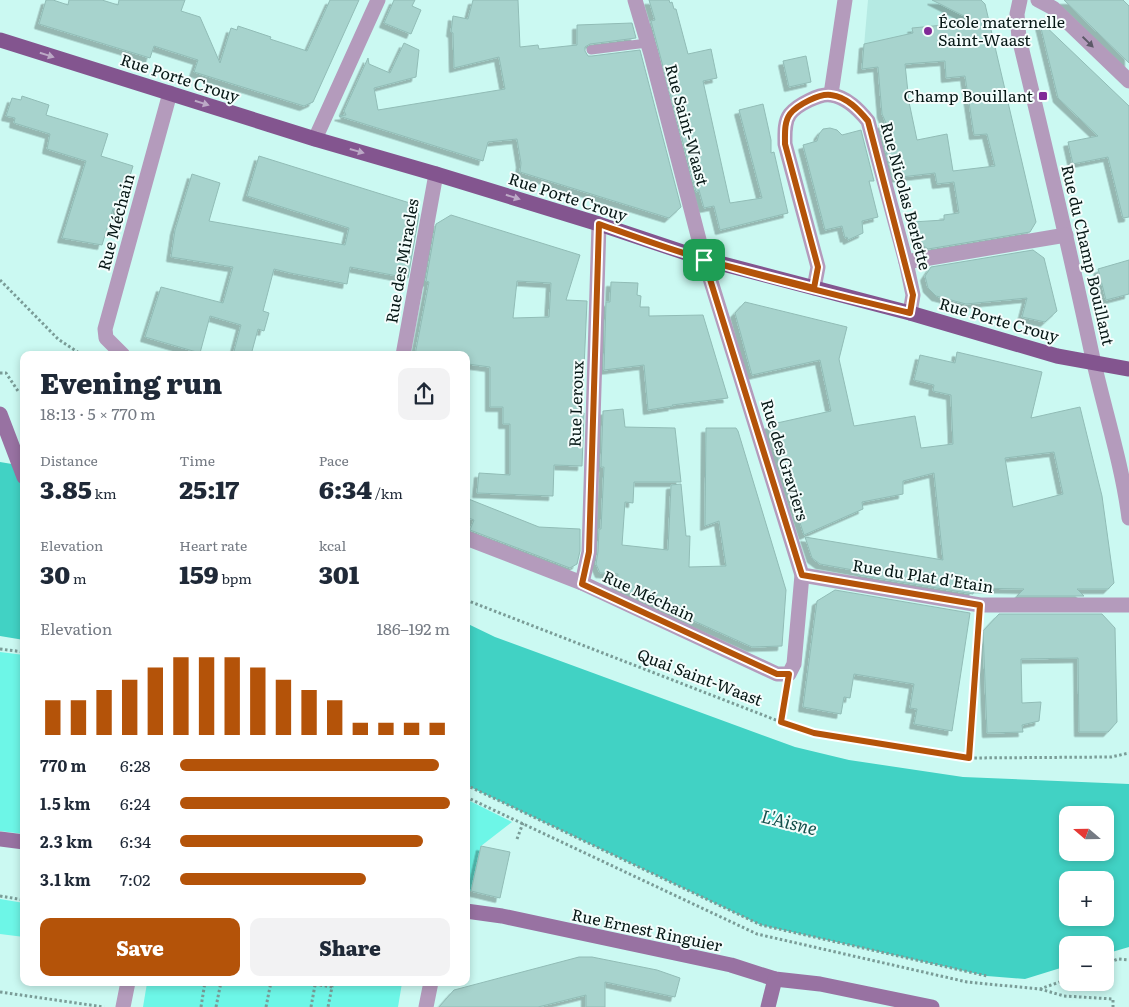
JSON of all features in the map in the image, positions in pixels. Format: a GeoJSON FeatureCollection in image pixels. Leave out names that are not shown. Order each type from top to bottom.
{"type":"FeatureCollection","features":[{"type":"Feature","properties":{"kind":"main road","name":"Rue Porte Crouy"},"geometry":{"type":"LineString","coordinates":[[0,40],[315,139],[599,224],[704,260],[910,313],[1057,356],[1129,369]]}},
{"type":"Feature","properties":{"kind":"main road"},"geometry":{"type":"LineString","coordinates":[[0,414],[20,466]]}},
{"type":"Feature","properties":{"kind":"main road"},"geometry":{"type":"LineString","coordinates":[[0,839],[20,842]]}},
{"type":"Feature","properties":{"kind":"main road","name":"Rue Ernest Ringuier"},"geometry":{"type":"LineString","coordinates":[[470,912],[502,916],[731,965],[775,979],[820,984],[932,1007]]}},
{"type":"Feature","properties":{"kind":"main road"},"geometry":{"type":"LineString","coordinates":[[768,1007],[775,979]]}},
{"type":"Feature","properties":{"kind":"street"},"geometry":{"type":"LineString","coordinates":[[315,139],[378,0]]}},
{"type":"Feature","properties":{"kind":"street","name":"Rue Saint-Waast"},"geometry":{"type":"LineString","coordinates":[[634,0],[704,260]]}},
{"type":"Feature","properties":{"kind":"street"},"geometry":{"type":"LineString","coordinates":[[814,288],[818,267],[785,144],[785,128],[790,114],[803,103],[831,94],[844,0]]}},
{"type":"Feature","properties":{"kind":"street","name":"Rue du Champ Bouillant"},"geometry":{"type":"LineString","coordinates":[[1020,0],[1017,14],[1019,38],[1125,487],[1129,518]]}},
{"type":"Feature","properties":{"kind":"street"},"geometry":{"type":"LineString","coordinates":[[1038,0],[1053,8],[1129,81]]}},
{"type":"Feature","properties":{"kind":"street","name":"Rue Méchain"},"geometry":{"type":"LineString","coordinates":[[119,351],[106,338],[105,329],[170,93]]}},
{"type":"Feature","properties":{"kind":"street","name":"Rue Nicolas Berlette"},"geometry":{"type":"LineString","coordinates":[[831,94],[847,101],[858,109],[868,121],[906,262],[913,295],[910,313]]}},
{"type":"Feature","properties":{"kind":"street","name":"Rue des Miracles"},"geometry":{"type":"LineString","coordinates":[[404,351],[436,174]]}},
{"type":"Feature","properties":{"kind":"street","name":"Rue Leroux"},"geometry":{"type":"LineString","coordinates":[[582,584],[589,552],[599,224]]}},
{"type":"Feature","properties":{"kind":"street"},"geometry":{"type":"LineString","coordinates":[[906,262],[1066,235]]}},
{"type":"Feature","properties":{"kind":"street","name":"Rue des Graviers"},"geometry":{"type":"LineString","coordinates":[[704,260],[802,575],[794,664],[789,674]]}},
{"type":"Feature","properties":{"kind":"street","name":"Rue Méchain"},"geometry":{"type":"LineString","coordinates":[[470,540],[582,584],[777,674],[789,674]]}},
{"type":"Feature","properties":{"kind":"street","name":"Rue du Plat d'Etain"},"geometry":{"type":"LineString","coordinates":[[802,575],[980,605],[1129,605]]}},
{"type":"Feature","properties":{"kind":"street"},"geometry":{"type":"LineString","coordinates":[[123,1007],[127,986]]}},
{"type":"Feature","properties":{"kind":"street"},"geometry":{"type":"LineString","coordinates":[[426,1007],[430,986]]}},
{"type":"Feature","properties":{"kind":"lane"},"geometry":{"type":"LineString","coordinates":[[591,50],[647,43]]}},
{"type":"Feature","properties":{"kind":"path"},"geometry":{"type":"LineString","coordinates":[[0,280],[58,338],[76,351]]}},
{"type":"Feature","properties":{"kind":"path"},"geometry":{"type":"LineString","coordinates":[[0,372],[6,374],[18,391],[20,390]]}},
{"type":"Feature","properties":{"kind":"path","name":"Quai Saint-Waast"},"geometry":{"type":"LineString","coordinates":[[470,602],[781,722],[814,733],[969,758],[1111,757],[1129,753]]}},
{"type":"Feature","properties":{"kind":"path"},"geometry":{"type":"LineString","coordinates":[[969,758],[980,605]]}},
{"type":"Feature","properties":{"kind":"path"},"geometry":{"type":"LineString","coordinates":[[0,649],[20,652]]}},
{"type":"Feature","properties":{"kind":"path"},"geometry":{"type":"LineString","coordinates":[[781,722],[789,674]]}},
{"type":"Feature","properties":{"kind":"path"},"geometry":{"type":"LineString","coordinates":[[470,787],[761,925],[988,976]]}},
{"type":"Feature","properties":{"kind":"path"},"geometry":{"type":"LineString","coordinates":[[470,799],[757,934],[967,982],[1040,989],[1064,996],[1113,999],[1113,1007]]}},
{"type":"Feature","properties":{"kind":"path"},"geometry":{"type":"LineString","coordinates":[[517,839],[523,823]]}},
{"type":"Feature","properties":{"kind":"path"},"geometry":{"type":"LineString","coordinates":[[0,896],[20,899]]}},
{"type":"Feature","properties":{"kind":"path"},"geometry":{"type":"LineString","coordinates":[[1114,961],[1129,960]]}},
{"type":"Feature","properties":{"kind":"path"},"geometry":{"type":"LineString","coordinates":[[1040,989],[1059,982]]}},
{"type":"Feature","properties":{"kind":"path"},"geometry":{"type":"LineString","coordinates":[[201,1007],[204,986]]}},
{"type":"Feature","properties":{"kind":"path"},"geometry":{"type":"LineString","coordinates":[[216,1007],[220,986]]}},
{"type":"Feature","properties":{"kind":"path"},"geometry":{"type":"LineString","coordinates":[[266,1007],[270,986]]}},
{"type":"Feature","properties":{"kind":"path"},"geometry":{"type":"LineString","coordinates":[[311,1007],[315,986]]}},
{"type":"Feature","properties":{"kind":"path"},"geometry":{"type":"LineString","coordinates":[[324,986],[332,987],[328,1007]]}},
{"type":"Feature","properties":{"kind":"path"},"geometry":{"type":"LineString","coordinates":[[0,992],[104,1007]]}},
{"type":"Feature","properties":{"kind":"shaded area","name":"École maternelle Saint-Waast"},"geometry":{"type":"Polygon","coordinates":[[[868,0],[981,0],[985,4],[967,58],[862,69],[868,0]]]}},
{"type":"Feature","properties":{"kind":"shaded area"},"geometry":{"type":"Polygon","coordinates":[[[0,652],[20,654],[20,834],[0,831],[0,652]]]}},
{"type":"Feature","properties":{"kind":"shaded area"},"geometry":{"type":"Polygon","coordinates":[[[470,801],[512,822],[481,846],[471,891],[470,801]]]}},
{"type":"Feature","properties":{"kind":"shaded area"},"geometry":{"type":"Polygon","coordinates":[[[0,899],[20,902],[20,936],[0,934],[0,899]]]}},
{"type":"Feature","properties":{"kind":"shaded area"},"geometry":{"type":"Polygon","coordinates":[[[146,986],[402,986],[398,1007],[143,1007],[146,986]]]}},
{"type":"Feature","properties":{"kind":"water"},"geometry":{"type":"Polygon","coordinates":[[[0,462],[20,465],[20,639],[0,636],[0,462]]]}},
{"type":"Feature","properties":{"kind":"water","name":"L'Aisne"},"geometry":{"type":"Polygon","coordinates":[[[470,625],[495,637],[795,747],[849,760],[963,777],[1129,784],[1129,947],[1114,951],[1114,936],[1059,936],[1059,968],[1025,979],[987,976],[761,925],[470,787],[470,625]]]}},
{"type":"Feature","properties":{"kind":"building"},"geometry":{"type":"Polygon","coordinates":[[[46,0],[53,0],[68,5],[69,0],[102,0],[118,5],[119,0],[185,0],[181,11],[200,17],[220,63],[231,28],[237,30],[238,26],[307,51],[330,0],[359,0],[313,102],[304,106],[194,72],[198,60],[154,46],[150,58],[39,24],[46,0]]]}},
{"type":"Feature","properties":{"kind":"building"},"geometry":{"type":"Polygon","coordinates":[[[394,0],[415,0],[412,6],[421,10],[411,34],[384,23],[394,0]]]}},
{"type":"Feature","properties":{"kind":"building"},"geometry":{"type":"Polygon","coordinates":[[[473,0],[518,0],[520,47],[538,45],[539,49],[577,45],[577,25],[632,23],[636,38],[590,44],[585,47],[585,51],[588,56],[592,56],[640,50],[681,207],[669,218],[520,172],[521,163],[517,139],[488,142],[483,161],[339,116],[346,115],[344,111],[368,58],[369,64],[390,73],[404,43],[419,50],[416,77],[374,88],[378,110],[505,89],[499,57],[454,68],[453,33],[451,32],[453,16],[468,19],[473,0]]]}},
{"type":"Feature","properties":{"kind":"building"},"geometry":{"type":"Polygon","coordinates":[[[649,0],[669,0],[670,3],[672,2],[674,9],[676,9],[688,54],[711,49],[717,78],[703,81],[730,203],[762,198],[739,110],[763,104],[771,140],[771,153],[774,152],[788,213],[720,230],[714,206],[704,208],[699,190],[696,192],[651,21],[655,20],[649,0]]]}},
{"type":"Feature","properties":{"kind":"building"},"geometry":{"type":"Polygon","coordinates":[[[932,0],[981,0],[985,4],[1036,222],[1030,232],[928,249],[916,240],[912,222],[944,220],[944,215],[959,213],[954,182],[937,184],[935,173],[893,178],[879,125],[886,123],[882,114],[878,67],[862,69],[864,44],[913,33],[912,28],[976,22],[932,0]],[[945,61],[905,64],[909,102],[917,140],[947,134],[953,171],[995,166],[987,134],[974,135],[965,76],[946,78],[945,61]]]}},
{"type":"Feature","properties":{"kind":"building"},"geometry":{"type":"Polygon","coordinates":[[[1064,0],[1123,0],[1129,6],[1129,63],[1064,0]]]}},
{"type":"Feature","properties":{"kind":"building"},"geometry":{"type":"Polygon","coordinates":[[[1039,20],[1129,106],[1129,217],[1123,218],[1108,157],[1073,164],[1068,142],[1098,136],[1058,98],[1039,20]]]}},
{"type":"Feature","properties":{"kind":"building"},"geometry":{"type":"Polygon","coordinates":[[[806,56],[811,82],[789,87],[783,61],[806,56]]]}},
{"type":"Feature","properties":{"kind":"building"},"geometry":{"type":"Polygon","coordinates":[[[22,96],[49,105],[46,115],[108,134],[101,156],[133,166],[119,211],[113,209],[102,245],[62,238],[86,161],[47,149],[50,134],[14,123],[15,118],[6,116],[12,98],[21,100],[22,96]]]}},
{"type":"Feature","properties":{"kind":"building"},"geometry":{"type":"Polygon","coordinates":[[[823,129],[837,130],[842,135],[861,130],[874,181],[869,181],[878,217],[862,221],[863,233],[848,240],[847,237],[845,238],[842,226],[825,230],[803,145],[817,141],[823,129]]]}},
{"type":"Feature","properties":{"kind":"building"},"geometry":{"type":"Polygon","coordinates":[[[259,156],[413,204],[419,215],[408,278],[350,267],[347,284],[274,269],[263,311],[269,313],[264,331],[258,329],[252,351],[234,351],[241,325],[210,316],[201,351],[193,351],[145,337],[161,287],[223,303],[233,267],[171,257],[175,230],[192,174],[220,183],[209,221],[345,245],[349,228],[247,196],[259,156]]]}},
{"type":"Feature","properties":{"kind":"building"},"geometry":{"type":"Polygon","coordinates":[[[451,215],[580,255],[566,300],[587,301],[582,413],[584,413],[582,466],[554,465],[553,496],[477,493],[479,473],[510,475],[510,424],[503,424],[503,407],[490,407],[490,367],[470,364],[470,351],[416,351],[429,282],[426,281],[436,224],[451,215]],[[517,281],[513,318],[549,317],[551,283],[517,281]]]}},
{"type":"Feature","properties":{"kind":"building"},"geometry":{"type":"Polygon","coordinates":[[[1033,250],[1044,258],[1057,311],[1045,322],[1022,317],[1027,298],[966,304],[936,296],[928,288],[925,276],[931,267],[1033,250]]]}},
{"type":"Feature","properties":{"kind":"building"},"geometry":{"type":"Polygon","coordinates":[[[1129,260],[1129,294],[1106,300],[1098,269],[1129,260]]]}},
{"type":"Feature","properties":{"kind":"building"},"geometry":{"type":"Polygon","coordinates":[[[611,282],[638,283],[637,295],[641,296],[640,307],[649,307],[649,316],[703,315],[728,398],[648,410],[644,365],[604,370],[606,302],[610,302],[611,282]]]}},
{"type":"Feature","properties":{"kind":"building"},"geometry":{"type":"Polygon","coordinates":[[[745,302],[847,327],[839,359],[854,426],[915,416],[921,448],[953,444],[951,395],[933,391],[934,385],[914,380],[920,355],[955,363],[957,352],[1042,372],[1031,418],[1080,407],[1102,496],[1114,583],[1108,589],[1077,589],[1084,596],[1017,596],[1024,589],[974,588],[973,594],[858,575],[864,572],[820,564],[812,558],[805,537],[943,560],[934,473],[903,481],[903,494],[862,502],[863,509],[804,535],[768,425],[831,411],[820,360],[752,375],[735,313],[745,302]],[[1054,452],[1005,458],[1013,507],[1063,494],[1054,452]]]}},
{"type":"Feature","properties":{"kind":"building"},"geometry":{"type":"Polygon","coordinates":[[[623,409],[625,427],[675,428],[681,482],[634,482],[633,503],[625,502],[622,545],[668,550],[671,485],[681,484],[686,536],[690,536],[689,567],[726,566],[719,521],[705,526],[706,428],[736,428],[786,590],[782,646],[752,647],[616,586],[618,574],[600,573],[596,564],[599,529],[601,529],[604,467],[601,467],[603,411],[623,409]]]}},
{"type":"Feature","properties":{"kind":"building"},"geometry":{"type":"Polygon","coordinates":[[[470,500],[539,527],[580,529],[580,551],[577,564],[570,568],[470,530],[474,520],[470,518],[470,500]]]}},
{"type":"Feature","properties":{"kind":"building"},"geometry":{"type":"Polygon","coordinates":[[[835,590],[970,613],[952,731],[914,724],[917,709],[910,708],[914,684],[854,674],[850,698],[844,697],[841,714],[803,707],[817,601],[835,590]]]}},
{"type":"Feature","properties":{"kind":"building"},"geometry":{"type":"Polygon","coordinates":[[[999,614],[1102,614],[1115,628],[1117,722],[1108,732],[1079,732],[1078,658],[1021,659],[1022,703],[1041,702],[1039,721],[1022,725],[1023,732],[987,733],[983,631],[999,614]]]}},
{"type":"Feature","properties":{"kind":"building"},"geometry":{"type":"Polygon","coordinates":[[[481,846],[510,852],[500,898],[471,891],[481,846]]]}},
{"type":"Feature","properties":{"kind":"building"},"geometry":{"type":"Polygon","coordinates":[[[579,957],[592,957],[657,970],[680,978],[675,997],[605,982],[605,1007],[586,1007],[586,995],[538,1007],[439,1007],[454,990],[579,957]]]}},
{"type":"Feature","properties":{"kind":"place","name":"École maternelle Saint-Waast"},"geometry":{"type":"Point","coordinates":[928,31]}},
{"type":"Feature","properties":{"kind":"place","name":"Champ Bouillant"},"geometry":{"type":"Point","coordinates":[1043,96]}},
{"type":"Feature","properties":{"kind":"route"},"geometry":{"type":"LineString","coordinates":[[704,260],[802,575],[980,605],[969,758],[814,733],[781,722],[789,674],[777,674],[582,584],[589,552],[599,224],[704,260],[910,313],[913,295],[906,262],[868,121],[858,109],[847,101],[831,94],[803,103],[790,114],[785,128],[785,144],[818,267],[814,288],[704,260]]}}]}
